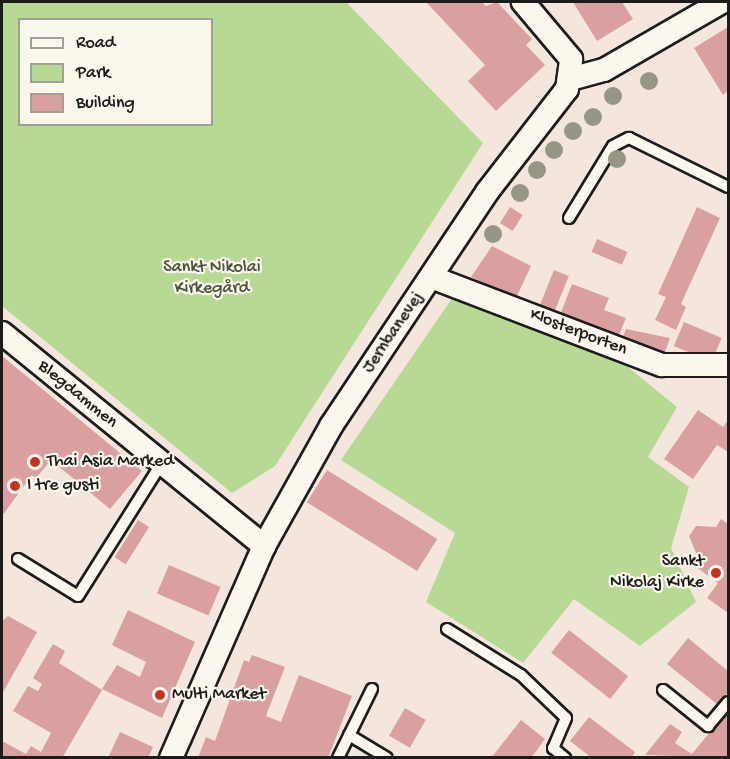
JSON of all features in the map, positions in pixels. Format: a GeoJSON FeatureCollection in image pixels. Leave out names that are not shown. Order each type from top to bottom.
{"type":"FeatureCollection","features":[{"type":"Feature","properties":{"kind":"street"},"geometry":{"type":"LineString","coordinates":[[523,2],[564,46],[570,79],[604,70],[722,2]]}},
{"type":"Feature","properties":{"kind":"street","name":"Jernbanevej"},"geometry":{"type":"LineString","coordinates":[[171,758],[264,546],[332,426],[431,277],[570,79]]}},
{"type":"Feature","properties":{"kind":"street","name":"Klosterporten"},"geometry":{"type":"LineString","coordinates":[[431,277],[662,365],[729,365]]}},
{"type":"Feature","properties":{"kind":"street","name":"Blegdammen"},"geometry":{"type":"LineString","coordinates":[[2,333],[264,546]]}},
{"type":"Feature","properties":{"kind":"lane"},"geometry":{"type":"LineString","coordinates":[[569,218],[613,146],[629,138],[729,187]]}},
{"type":"Feature","properties":{"kind":"lane"},"geometry":{"type":"LineString","coordinates":[[18,559],[78,596],[162,464]]}},
{"type":"Feature","properties":{"kind":"lane"},"geometry":{"type":"LineString","coordinates":[[447,629],[521,675],[566,718],[553,748],[565,758]]}},
{"type":"Feature","properties":{"kind":"lane"},"geometry":{"type":"LineString","coordinates":[[338,758],[372,689]]}},
{"type":"Feature","properties":{"kind":"lane"},"geometry":{"type":"LineString","coordinates":[[663,690],[708,726],[729,702]]}},
{"type":"Feature","properties":{"kind":"lane"},"geometry":{"type":"LineString","coordinates":[[349,735],[387,758]]}},
{"type":"Feature","properties":{"kind":"green space","name":"Sankt Nikolai Kirkegård"},"geometry":{"type":"Polygon","coordinates":[[[2,2],[346,2],[483,143],[275,466],[232,493],[2,306],[2,2]]]}},
{"type":"Feature","properties":{"kind":"green space"},"geometry":{"type":"Polygon","coordinates":[[[453,297],[624,364],[677,407],[648,457],[689,487],[671,548],[696,602],[640,646],[574,599],[523,663],[426,602],[455,533],[341,460],[453,297]]]}},
{"type":"Feature","properties":{"kind":"building"},"geometry":{"type":"Polygon","coordinates":[[[426,2],[481,2],[486,6],[497,2],[532,39],[526,45],[545,65],[496,111],[468,81],[485,65],[426,2]]]}},
{"type":"Feature","properties":{"kind":"building"},"geometry":{"type":"Polygon","coordinates":[[[573,2],[622,2],[633,19],[597,41],[573,2]]]}},
{"type":"Feature","properties":{"kind":"building"},"geometry":{"type":"Polygon","coordinates":[[[728,27],[728,91],[723,95],[694,48],[728,27]]]}},
{"type":"Feature","properties":{"kind":"building"},"geometry":{"type":"Polygon","coordinates":[[[510,207],[523,215],[513,231],[500,223],[510,207]]]}},
{"type":"Feature","properties":{"kind":"building"},"geometry":{"type":"Polygon","coordinates":[[[697,207],[720,218],[681,304],[686,307],[676,330],[655,320],[666,297],[658,294],[697,207]]]}},
{"type":"Feature","properties":{"kind":"building"},"geometry":{"type":"Polygon","coordinates":[[[597,239],[627,252],[622,265],[592,252],[597,239]]]}},
{"type":"Feature","properties":{"kind":"building"},"geometry":{"type":"Polygon","coordinates":[[[492,246],[531,266],[516,298],[471,277],[492,246]]]}},
{"type":"Feature","properties":{"kind":"building"},"geometry":{"type":"Polygon","coordinates":[[[554,270],[569,276],[554,312],[539,306],[554,270]]]}},
{"type":"Feature","properties":{"kind":"building"},"geometry":{"type":"Polygon","coordinates":[[[572,284],[609,298],[604,310],[626,318],[618,338],[560,315],[572,284]]]}},
{"type":"Feature","properties":{"kind":"building"},"geometry":{"type":"Polygon","coordinates":[[[684,322],[722,338],[712,362],[674,346],[684,322]]]}},
{"type":"Feature","properties":{"kind":"building"},"geometry":{"type":"Polygon","coordinates":[[[626,329],[670,338],[664,355],[622,339],[626,329]]]}},
{"type":"Feature","properties":{"kind":"building"},"geometry":{"type":"Polygon","coordinates":[[[2,356],[142,471],[110,509],[51,460],[36,478],[32,475],[2,516],[2,356]]]}},
{"type":"Feature","properties":{"kind":"building"},"geometry":{"type":"Polygon","coordinates":[[[698,410],[723,427],[728,420],[728,452],[717,445],[693,479],[664,459],[698,410]]]}},
{"type":"Feature","properties":{"kind":"building"},"geometry":{"type":"Polygon","coordinates":[[[327,470],[437,539],[417,571],[307,502],[327,470]]]}},
{"type":"Feature","properties":{"kind":"building","name":"Sankt Nikolaj Kirke"},"geometry":{"type":"Polygon","coordinates":[[[721,519],[728,524],[728,613],[707,598],[718,583],[691,563],[697,555],[689,536],[696,526],[716,527],[721,519]]]}},
{"type":"Feature","properties":{"kind":"building"},"geometry":{"type":"Polygon","coordinates":[[[138,520],[149,527],[126,564],[115,557],[138,520]]]}},
{"type":"Feature","properties":{"kind":"building"},"geometry":{"type":"Polygon","coordinates":[[[169,565],[221,587],[208,615],[157,594],[169,565]]]}},
{"type":"Feature","properties":{"kind":"building"},"geometry":{"type":"Polygon","coordinates":[[[128,610],[195,642],[162,718],[102,689],[117,665],[140,677],[146,662],[112,645],[128,610]]]}},
{"type":"Feature","properties":{"kind":"building"},"geometry":{"type":"Polygon","coordinates":[[[8,616],[37,632],[2,694],[2,621],[8,616]]]}},
{"type":"Feature","properties":{"kind":"building"},"geometry":{"type":"Polygon","coordinates":[[[569,630],[628,676],[610,699],[551,653],[569,630]]]}},
{"type":"Feature","properties":{"kind":"building"},"geometry":{"type":"Polygon","coordinates":[[[688,638],[728,671],[728,692],[718,705],[667,664],[688,638]]]}},
{"type":"Feature","properties":{"kind":"building"},"geometry":{"type":"Polygon","coordinates":[[[53,644],[65,651],[59,663],[102,690],[62,758],[2,758],[2,741],[26,754],[31,746],[41,752],[51,733],[13,711],[28,686],[38,691],[42,684],[33,678],[53,644]]]}},
{"type":"Feature","properties":{"kind":"building"},"geometry":{"type":"Polygon","coordinates":[[[252,655],[285,667],[266,716],[281,722],[299,675],[352,696],[328,758],[198,758],[206,737],[215,741],[244,660],[249,662],[252,655]]]}},
{"type":"Feature","properties":{"kind":"building"},"geometry":{"type":"Polygon","coordinates":[[[405,708],[426,720],[410,748],[389,736],[405,708]]]}},
{"type":"Feature","properties":{"kind":"building"},"geometry":{"type":"Polygon","coordinates":[[[728,710],[728,758],[645,755],[670,724],[682,732],[675,743],[692,754],[728,710]]]}},
{"type":"Feature","properties":{"kind":"building"},"geometry":{"type":"Polygon","coordinates":[[[589,717],[635,752],[631,758],[592,758],[570,741],[589,717]]]}},
{"type":"Feature","properties":{"kind":"building"},"geometry":{"type":"Polygon","coordinates":[[[521,720],[545,739],[531,758],[491,758],[521,720]]]}},
{"type":"Feature","properties":{"kind":"building"},"geometry":{"type":"Polygon","coordinates":[[[120,732],[153,747],[148,758],[108,758],[120,732]]]}},
{"type":"Feature","properties":{"kind":"place","name":"Thai Asia Marked"},"geometry":{"type":"Point","coordinates":[35,462]}},
{"type":"Feature","properties":{"kind":"place","name":"I tre gusti"},"geometry":{"type":"Point","coordinates":[15,486]}},
{"type":"Feature","properties":{"kind":"place","name":"Sankt Nikolaj Kirke"},"geometry":{"type":"Point","coordinates":[716,573]}},
{"type":"Feature","properties":{"kind":"place","name":"Multi Market"},"geometry":{"type":"Point","coordinates":[160,695]}}]}
